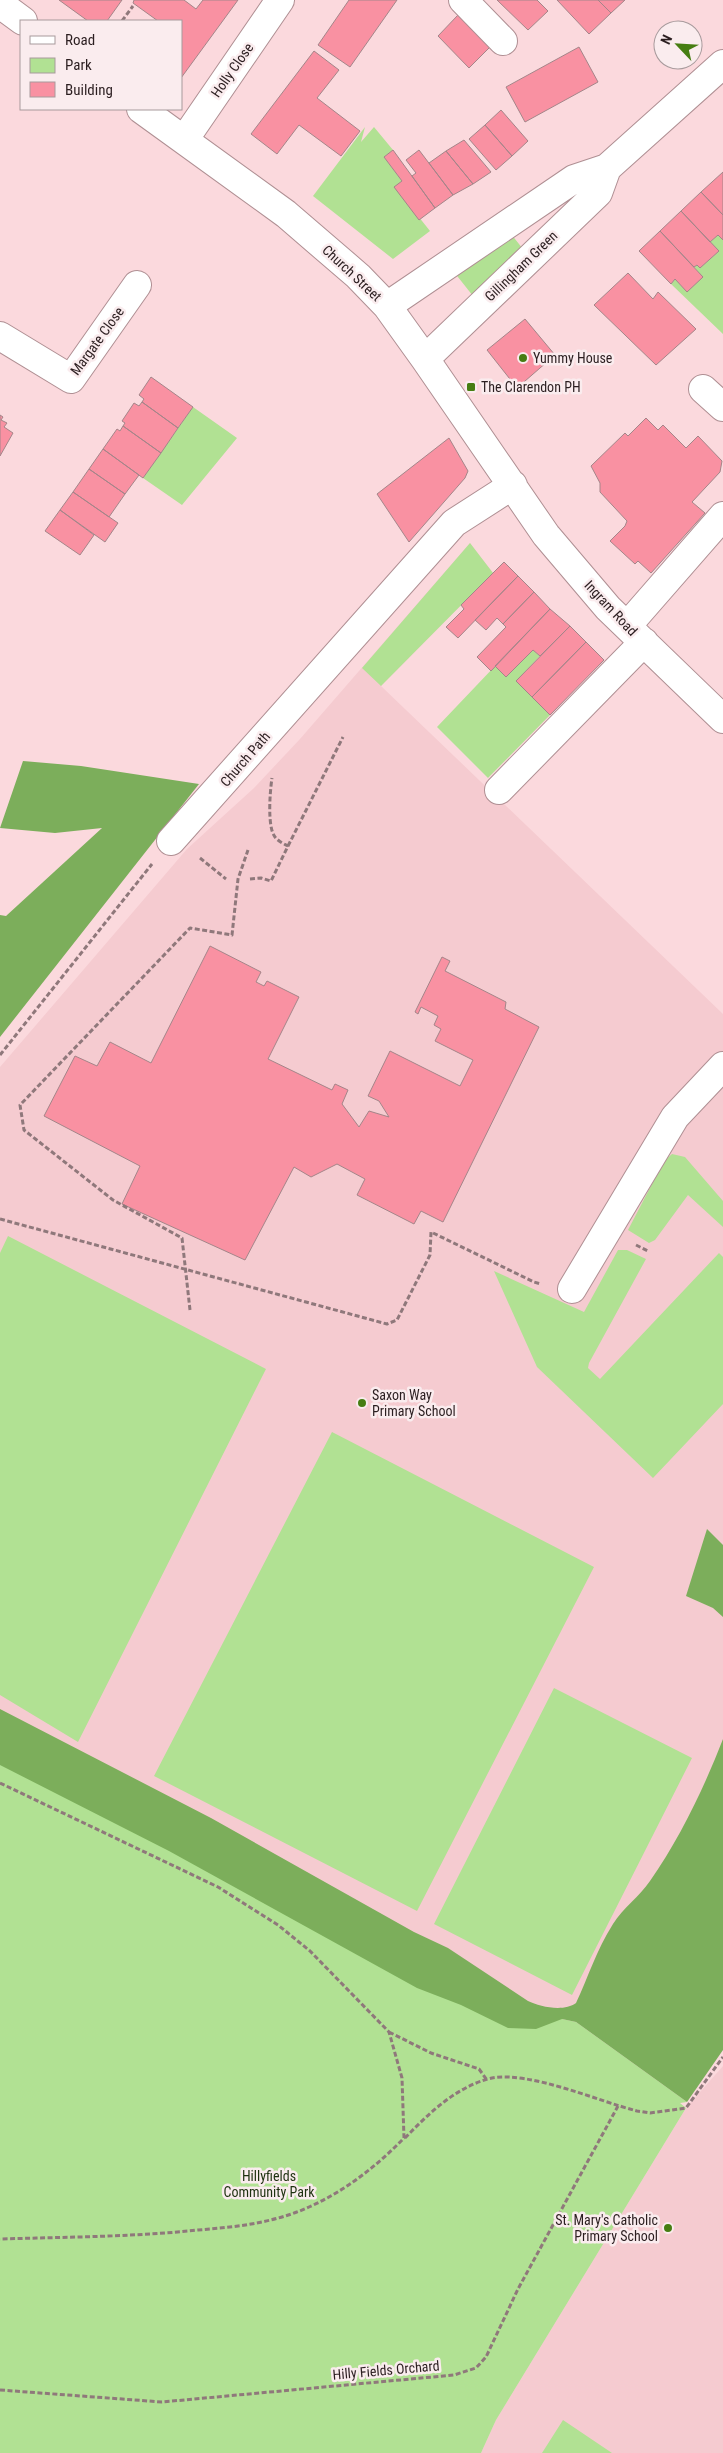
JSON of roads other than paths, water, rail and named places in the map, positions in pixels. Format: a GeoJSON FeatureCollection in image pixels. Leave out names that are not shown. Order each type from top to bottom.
{"type":"FeatureCollection","features":[{"type":"Feature","properties":{"kind":"street","name":"Holly Close"},"geometry":{"type":"LineString","coordinates":[[184,140],[280,0]]}},
{"type":"Feature","properties":{"kind":"street"},"geometry":{"type":"LineString","coordinates":[[463,0],[503,41]]}},
{"type":"Feature","properties":{"kind":"street"},"geometry":{"type":"LineString","coordinates":[[0,4],[22,20]]}},
{"type":"Feature","properties":{"kind":"street","name":"Gillingham Green"},"geometry":{"type":"LineString","coordinates":[[386,306],[574,179],[607,168],[723,64]]}},
{"type":"Feature","properties":{"kind":"street","name":"Church Street"},"geometry":{"type":"LineString","coordinates":[[142,110],[286,214],[358,276],[386,306],[514,485]]}},
{"type":"Feature","properties":{"kind":"street","name":"Gillingham Green"},"geometry":{"type":"LineString","coordinates":[[425,359],[598,193],[607,168]]}},
{"type":"Feature","properties":{"kind":"street","name":"Margate Close"},"geometry":{"type":"LineString","coordinates":[[0,336],[71,379],[137,285]]}},
{"type":"Feature","properties":{"kind":"street","name":"Ingram Road"},"geometry":{"type":"LineString","coordinates":[[514,485],[546,535],[635,634],[723,719]]}},
{"type":"Feature","properties":{"kind":"street","name":"Church Path"},"geometry":{"type":"LineString","coordinates":[[171,840],[221,787],[454,523],[514,485]]}},
{"type":"Feature","properties":{"kind":"street"},"geometry":{"type":"LineString","coordinates":[[499,790],[635,634],[723,516]]}},
{"type":"Feature","properties":{"kind":"street"},"geometry":{"type":"LineString","coordinates":[[572,1289],[675,1117],[723,1066]]}},
{"type":"Feature","properties":{"kind":"place","name":"Yummy House"},"geometry":{"type":"Point","coordinates":[523,358]}},
{"type":"Feature","properties":{"kind":"place","name":"The Clarendon PH"},"geometry":{"type":"Point","coordinates":[471,387]}},
{"type":"Feature","properties":{"kind":"place","name":"Saxon Way Primary School"},"geometry":{"type":"Point","coordinates":[362,1403]}},
{"type":"Feature","properties":{"kind":"place","name":"St. Mary's Catholic Primary School"},"geometry":{"type":"Point","coordinates":[668,2228]}},
{"type":"Feature","properties":{"kind":"park label","name":"Hillyfields Community Park"},"geometry":{"type":"Point","coordinates":[269,2184]}}]}
